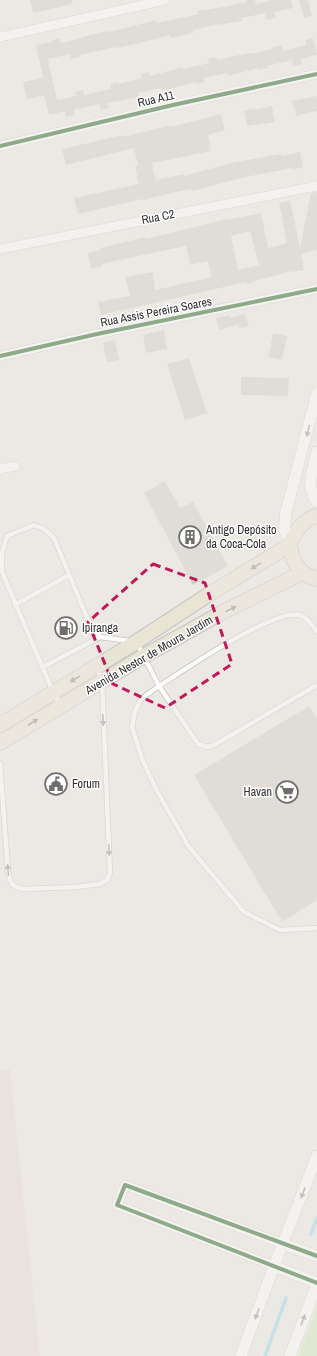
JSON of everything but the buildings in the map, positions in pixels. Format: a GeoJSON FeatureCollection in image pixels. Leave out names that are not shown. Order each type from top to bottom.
{"type":"FeatureCollection","features":[{"type":"Feature","properties":{"kind":"main road","name":"Avenida Nestor de Moura Jardim"},"geometry":{"type":"LineString","coordinates":[[4,722],[136,642],[290,544],[302,525],[307,520],[317,516]]}},
{"type":"Feature","properties":{"kind":"main road"},"geometry":{"type":"LineString","coordinates":[[290,544],[293,561],[302,573],[317,579]]}},
{"type":"Feature","properties":{"kind":"main road","name":"Avenida Nestor de Moura Jardim"},"geometry":{"type":"LineString","coordinates":[[0,743],[144,656],[225,611],[302,573]]}},
{"type":"Feature","properties":{"kind":"main road"},"geometry":{"type":"LineString","coordinates":[[4,722],[15,733]]}},
{"type":"Feature","properties":{"kind":"street"},"geometry":{"type":"LineString","coordinates":[[0,37],[165,0]]}},
{"type":"Feature","properties":{"kind":"street","name":"Rua A11"},"geometry":{"type":"LineString","coordinates":[[0,146],[166,107],[317,74]]}},
{"type":"Feature","properties":{"kind":"street","name":"Rua C2"},"geometry":{"type":"LineString","coordinates":[[0,249],[317,186]]}},
{"type":"Feature","properties":{"kind":"street","name":"Rua Assis Pereira Soares"},"geometry":{"type":"LineString","coordinates":[[0,356],[98,334],[317,289]]}},
{"type":"Feature","properties":{"kind":"street"},"geometry":{"type":"LineString","coordinates":[[290,544],[284,529],[286,512],[317,393]]}},
{"type":"Feature","properties":{"kind":"street"},"geometry":{"type":"LineString","coordinates":[[317,452],[310,484],[312,493],[317,502]]}},
{"type":"Feature","properties":{"kind":"street"},"geometry":{"type":"LineString","coordinates":[[0,469],[15,466]]}},
{"type":"Feature","properties":{"kind":"street"},"geometry":{"type":"LineString","coordinates":[[242,1356],[274,1266],[317,1156]]}},
{"type":"Feature","properties":{"kind":"street"},"geometry":{"type":"LineString","coordinates":[[290,1356],[317,1284],[117,1205],[125,1186],[317,1256]]}},
{"type":"Feature","properties":{"kind":"lane"},"geometry":{"type":"LineString","coordinates":[[61,706],[53,692],[2,572],[2,552],[7,536],[34,525],[44,529],[54,538],[88,620],[100,637]]}},
{"type":"Feature","properties":{"kind":"lane"},"geometry":{"type":"LineString","coordinates":[[15,604],[69,575]]}},
{"type":"Feature","properties":{"kind":"lane"},"geometry":{"type":"LineString","coordinates":[[317,632],[301,615],[290,614],[261,624],[141,698],[135,711],[132,727],[142,759],[156,789],[189,847],[244,912],[280,930],[317,928]]}},
{"type":"Feature","properties":{"kind":"lane"},"geometry":{"type":"LineString","coordinates":[[43,667],[100,637],[136,642],[159,686],[198,744],[207,747],[214,745],[247,727],[317,685]]}},
{"type":"Feature","properties":{"kind":"lane"},"geometry":{"type":"LineString","coordinates":[[0,763],[8,871],[9,881],[12,885],[16,888],[24,889],[76,887],[100,884],[107,880],[110,874],[102,681],[97,666]]}},
{"type":"Feature","properties":{"kind":"highlighted area"},"geometry":{"type":"Polygon","coordinates":[[[153,564],[205,583],[232,664],[165,708],[113,684],[88,622],[153,564]]]}},
{"type":"Feature","properties":{"kind":"shaded area"},"geometry":{"type":"Polygon","coordinates":[[[10,1069],[40,1356],[0,1356],[0,1070],[10,1069]]]}},
{"type":"Feature","properties":{"kind":"green space"},"geometry":{"type":"Polygon","coordinates":[[[317,1308],[317,1356],[298,1356],[317,1308]]]}},
{"type":"Feature","properties":{"kind":"waterway"},"geometry":{"type":"LineString","coordinates":[[311,1234],[317,1218]]}},
{"type":"Feature","properties":{"kind":"waterway"},"geometry":{"type":"LineString","coordinates":[[265,1356],[286,1298]]}},
{"type":"Feature","properties":{"kind":"cycle path"},"geometry":{"type":"LineString","coordinates":[[0,146],[173,105],[317,74]]}},
{"type":"Feature","properties":{"kind":"cycle path"},"geometry":{"type":"LineString","coordinates":[[0,356],[97,334],[317,289]]}},
{"type":"Feature","properties":{"kind":"cycle path"},"geometry":{"type":"LineString","coordinates":[[317,1256],[125,1185],[117,1205],[317,1283]]}},
{"type":"Feature","properties":{"kind":"place","name":"Antigo Depósito da Coca-Cola"},"geometry":{"type":"Point","coordinates":[190,537]}},
{"type":"Feature","properties":{"kind":"place","name":"Ipiranga"},"geometry":{"type":"Point","coordinates":[66,628]}},
{"type":"Feature","properties":{"kind":"place","name":"Forum"},"geometry":{"type":"Point","coordinates":[56,784]}},
{"type":"Feature","properties":{"kind":"place","name":"Havan"},"geometry":{"type":"Point","coordinates":[287,792]}}]}
